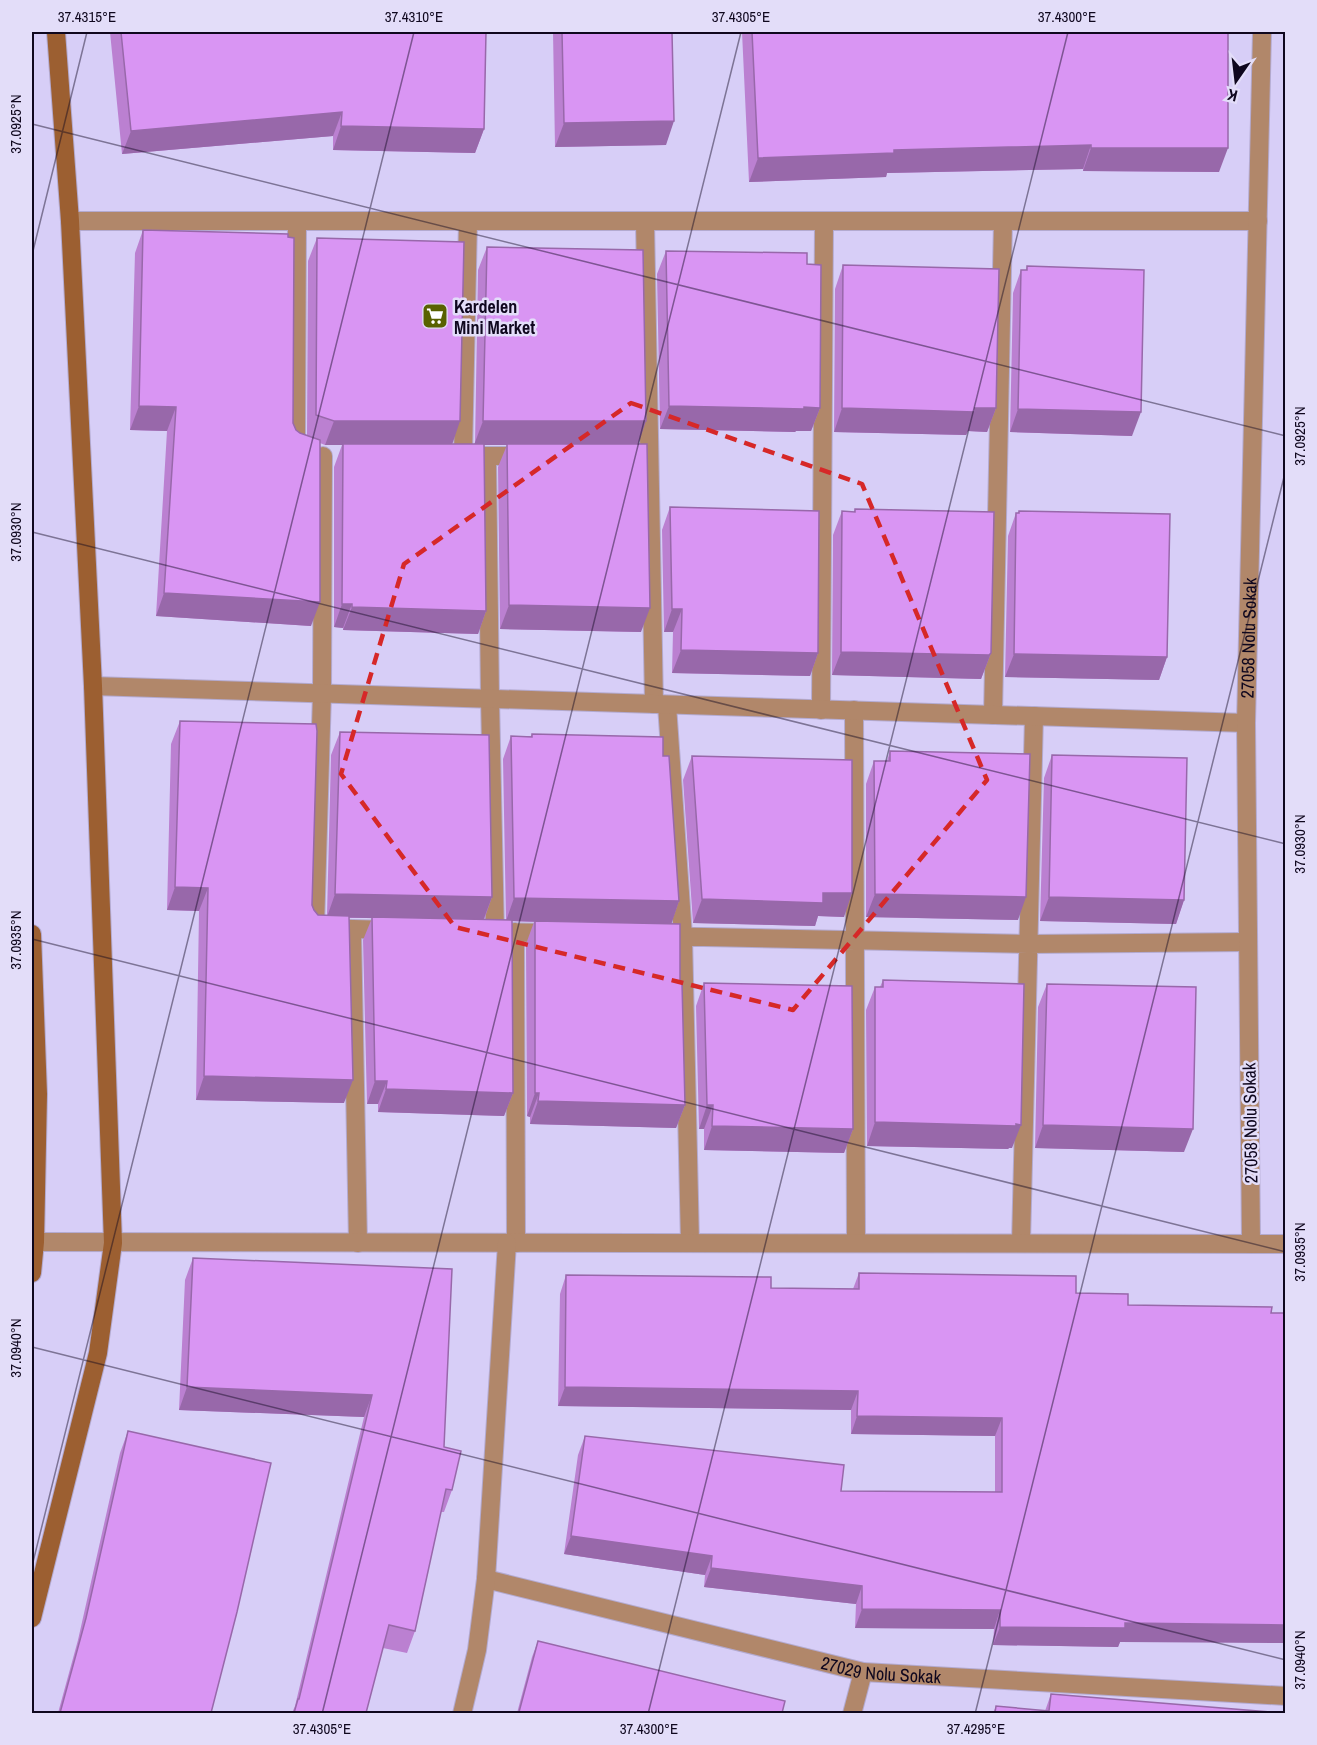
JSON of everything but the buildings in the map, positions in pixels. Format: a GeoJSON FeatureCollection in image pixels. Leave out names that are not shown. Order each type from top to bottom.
{"type":"FeatureCollection","features":[{"type":"Feature","properties":{"kind":"street"},"geometry":{"type":"LineString","coordinates":[[32,1618],[98,1353],[113,1243],[93,686],[70,220],[56,32]]}},
{"type":"Feature","properties":{"kind":"street","name":"27058 Nolu Sokak"},"geometry":{"type":"LineString","coordinates":[[1251,1244],[1246,723],[1262,32]]}},
{"type":"Feature","properties":{"kind":"street"},"geometry":{"type":"LineString","coordinates":[[70,220],[1258,221]]}},
{"type":"Feature","properties":{"kind":"street"},"geometry":{"type":"LineString","coordinates":[[297,221],[296,446],[329,456],[315,928],[412,930]]}},
{"type":"Feature","properties":{"kind":"street"},"geometry":{"type":"LineString","coordinates":[[463,456],[468,221]]}},
{"type":"Feature","properties":{"kind":"street"},"geometry":{"type":"LineString","coordinates":[[645,221],[650,456],[660,704],[683,936],[690,1243]]}},
{"type":"Feature","properties":{"kind":"street"},"geometry":{"type":"LineString","coordinates":[[821,710],[824,222]]}},
{"type":"Feature","properties":{"kind":"street"},"geometry":{"type":"LineString","coordinates":[[993,715],[1003,222]]}},
{"type":"Feature","properties":{"kind":"street"},"geometry":{"type":"LineString","coordinates":[[440,456],[545,456]]}},
{"type":"Feature","properties":{"kind":"street"},"geometry":{"type":"LineString","coordinates":[[487,456],[495,932]]}},
{"type":"Feature","properties":{"kind":"street"},"geometry":{"type":"LineString","coordinates":[[626,456],[650,456]]}},
{"type":"Feature","properties":{"kind":"street"},"geometry":{"type":"LineString","coordinates":[[93,686],[1246,723]]}},
{"type":"Feature","properties":{"kind":"street"},"geometry":{"type":"LineString","coordinates":[[854,711],[856,1243]]}},
{"type":"Feature","properties":{"kind":"street"},"geometry":{"type":"LineString","coordinates":[[1021,1243],[1034,716]]}},
{"type":"Feature","properties":{"kind":"street"},"geometry":{"type":"LineString","coordinates":[[352,929],[358,1243]]}},
{"type":"Feature","properties":{"kind":"street"},"geometry":{"type":"LineString","coordinates":[[471,931],[575,933]]}},
{"type":"Feature","properties":{"kind":"street"},"geometry":{"type":"LineString","coordinates":[[462,1713],[477,1650],[486,1579],[511,1243],[515,932]]}},
{"type":"Feature","properties":{"kind":"street"},"geometry":{"type":"LineString","coordinates":[[32,934],[38,1095],[35,1242],[32,1273]]}},
{"type":"Feature","properties":{"kind":"street"},"geometry":{"type":"LineString","coordinates":[[635,935],[1028,944],[1248,942]]}},
{"type":"Feature","properties":{"kind":"street"},"geometry":{"type":"LineString","coordinates":[[35,1242],[1286,1244]]}},
{"type":"Feature","properties":{"kind":"street","name":"27029 Nolu Sokak"},"geometry":{"type":"LineString","coordinates":[[486,1579],[863,1672],[1286,1696]]}},
{"type":"Feature","properties":{"kind":"street"},"geometry":{"type":"LineString","coordinates":[[852,1713],[863,1672]]}},
{"type":"Feature","properties":{"kind":"highlighted area"},"geometry":{"type":"Polygon","coordinates":[[[631,403],[862,484],[987,780],[793,1010],[455,927],[341,774],[404,564],[631,403]]]}},
{"type":"Feature","properties":{"kind":"place","name":"Kardelen Mini Market"},"geometry":{"type":"Point","coordinates":[435,316]}}]}
